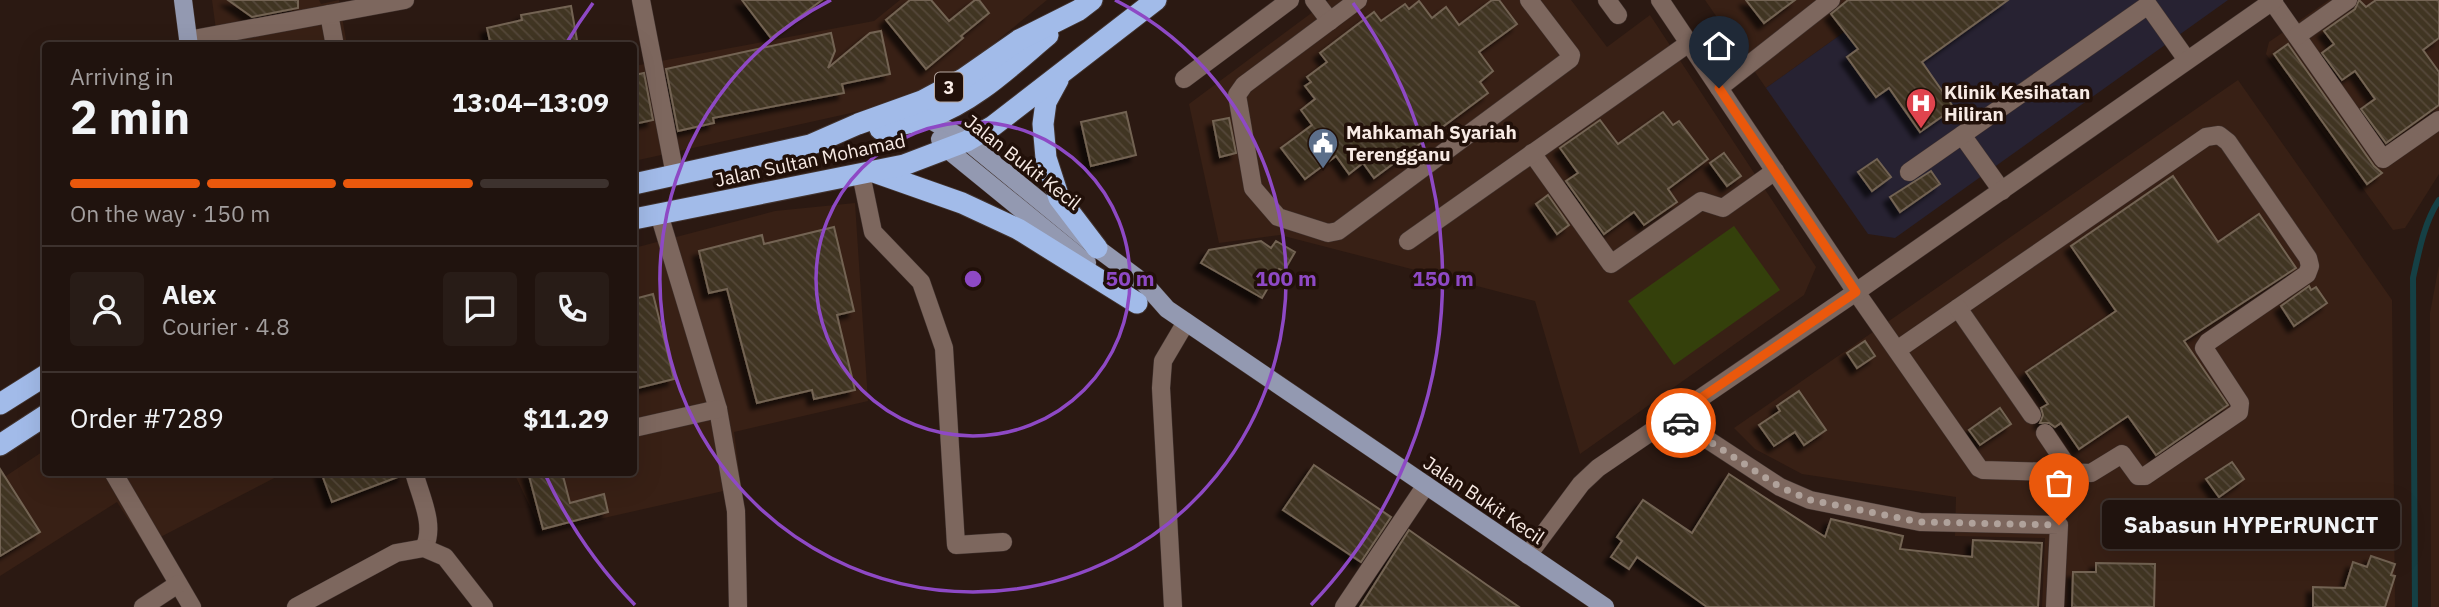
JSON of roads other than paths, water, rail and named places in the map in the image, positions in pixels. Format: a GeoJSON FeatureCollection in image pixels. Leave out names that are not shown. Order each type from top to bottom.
{"type":"FeatureCollection","features":[{"type":"Feature","properties":{"kind":"highway","name":"Jalan Sultan Mohamad"},"geometry":{"type":"LineString","coordinates":[[637,218],[904,166],[967,141],[993,126],[1156,0]]}},
{"type":"Feature","properties":{"kind":"highway","name":"Jalan Sultan Mohamad"},"geometry":{"type":"LineString","coordinates":[[637,183],[810,145],[922,101],[963,79],[1019,40],[1085,5]]}},
{"type":"Feature","properties":{"kind":"highway","name":"3"},"geometry":{"type":"LineString","coordinates":[[810,145],[927,118],[959,103],[989,83],[1085,5]]}},
{"type":"Feature","properties":{"kind":"highway"},"geometry":{"type":"LineString","coordinates":[[1061,75],[1046,102],[1043,124],[1046,158],[1059,198],[1097,248]]}},
{"type":"Feature","properties":{"kind":"highway"},"geometry":{"type":"LineString","coordinates":[[867,173],[962,202],[1018,229],[1137,303]]}},
{"type":"Feature","properties":{"kind":"highway"},"geometry":{"type":"LineString","coordinates":[[5,401],[42,376]]}},
{"type":"Feature","properties":{"kind":"highway"},"geometry":{"type":"LineString","coordinates":[[0,445],[42,418]]}},
{"type":"Feature","properties":{"kind":"main road"},"geometry":{"type":"LineString","coordinates":[[183,0],[188,42]]}},
{"type":"Feature","properties":{"kind":"main road","name":"Jalan Bukit Kecil"},"geometry":{"type":"LineString","coordinates":[[927,118],[967,141],[1097,248],[1144,283],[1167,309],[1605,607]]}},
{"type":"Feature","properties":{"kind":"main road","name":"Jalan Bukit Kecil"},"geometry":{"type":"LineString","coordinates":[[927,118],[947,149],[1137,303],[1167,309]]}},
{"type":"Feature","properties":{"kind":"street"},"geometry":{"type":"LineString","coordinates":[[192,42],[318,10],[405,0]]}},
{"type":"Feature","properties":{"kind":"street"},"geometry":{"type":"LineString","coordinates":[[641,0],[675,175]]}},
{"type":"Feature","properties":{"kind":"street"},"geometry":{"type":"LineString","coordinates":[[1184,79],[1290,0]]}},
{"type":"Feature","properties":{"kind":"street"},"geometry":{"type":"LineString","coordinates":[[1314,0],[1330,21]]}},
{"type":"Feature","properties":{"kind":"street"},"geometry":{"type":"LineString","coordinates":[[1358,0],[1244,85],[1237,94],[1253,188],[1278,217],[1334,233],[1570,59],[1571,55],[1534,6],[1553,0]]}},
{"type":"Feature","properties":{"kind":"street"},"geometry":{"type":"LineString","coordinates":[[1607,0],[1618,15]]}},
{"type":"Feature","properties":{"kind":"street"},"geometry":{"type":"LineString","coordinates":[[1660,0],[1856,292],[1979,468],[2094,472],[2122,454],[2141,478],[2239,411],[2240,403],[2204,348],[2208,342],[2306,274],[2310,266],[2308,258],[2228,142],[2219,135],[2206,137],[1897,350]]}},
{"type":"Feature","properties":{"kind":"street"},"geometry":{"type":"LineString","coordinates":[[1719,88],[1831,0]]}},
{"type":"Feature","properties":{"kind":"street"},"geometry":{"type":"LineString","coordinates":[[2297,36],[2348,0]]}},
{"type":"Feature","properties":{"kind":"street"},"geometry":{"type":"LineString","coordinates":[[1528,555],[1581,484],[1598,468],[2273,1],[2383,159],[2439,120]]}},
{"type":"Feature","properties":{"kind":"street"},"geometry":{"type":"LineString","coordinates":[[1909,172],[2148,5],[2187,60]]}},
{"type":"Feature","properties":{"kind":"street"},"geometry":{"type":"LineString","coordinates":[[318,10],[333,42]]}},
{"type":"Feature","properties":{"kind":"street"},"geometry":{"type":"LineString","coordinates":[[1408,241],[1689,43]]}},
{"type":"Feature","properties":{"kind":"street"},"geometry":{"type":"LineString","coordinates":[[1962,135],[2002,191]]}},
{"type":"Feature","properties":{"kind":"street"},"geometry":{"type":"LineString","coordinates":[[1532,153],[1611,264],[1701,201],[1723,208],[1775,171]]}},
{"type":"Feature","properties":{"kind":"street"},"geometry":{"type":"LineString","coordinates":[[867,173],[873,232],[920,282],[944,348],[956,545],[1003,542]]}},
{"type":"Feature","properties":{"kind":"street"},"geometry":{"type":"LineString","coordinates":[[659,214],[718,409],[736,511],[738,607]]}},
{"type":"Feature","properties":{"kind":"street"},"geometry":{"type":"LineString","coordinates":[[1958,308],[2032,415]]}},
{"type":"Feature","properties":{"kind":"street"},"geometry":{"type":"LineString","coordinates":[[1173,607],[1161,388],[1163,361],[1186,322]]}},
{"type":"Feature","properties":{"kind":"street"},"geometry":{"type":"LineString","coordinates":[[637,428],[718,409]]}},
{"type":"Feature","properties":{"kind":"street"},"geometry":{"type":"LineString","coordinates":[[1673,417],[1780,487],[1810,500],[1920,522],[2059,525],[2055,607]]}},
{"type":"Feature","properties":{"kind":"street"},"geometry":{"type":"LineString","coordinates":[[2045,433],[2072,473]]}},
{"type":"Feature","properties":{"kind":"street"},"geometry":{"type":"LineString","coordinates":[[115,476],[192,607]]}},
{"type":"Feature","properties":{"kind":"street"},"geometry":{"type":"LineString","coordinates":[[415,476],[429,528],[424,548]]}},
{"type":"Feature","properties":{"kind":"street"},"geometry":{"type":"LineString","coordinates":[[1344,607],[1426,485]]}},
{"type":"Feature","properties":{"kind":"street"},"geometry":{"type":"LineString","coordinates":[[296,607],[396,553],[424,548],[445,557],[484,607]]}},
{"type":"Feature","properties":{"kind":"street"},"geometry":{"type":"LineString","coordinates":[[142,607],[178,584]]}},
{"type":"Feature","properties":{"kind":"waterway"},"geometry":{"type":"LineString","coordinates":[[2415,607],[2413,278],[2426,228],[2439,200]]}},
{"type":"Feature","properties":{"kind":"place","name":"Klinik Kesihatan Hiliran"},"geometry":{"type":"Point","coordinates":[1921,130]}},
{"type":"Feature","properties":{"kind":"place","name":"Mahkamah Syariah Terengganu"},"geometry":{"type":"Point","coordinates":[1323,170]}},
{"type":"Feature","properties":{"kind":"place","name":"Sabasun HYPErRUNCIT"},"geometry":{"type":"Point","coordinates":[2059,525]}}]}
